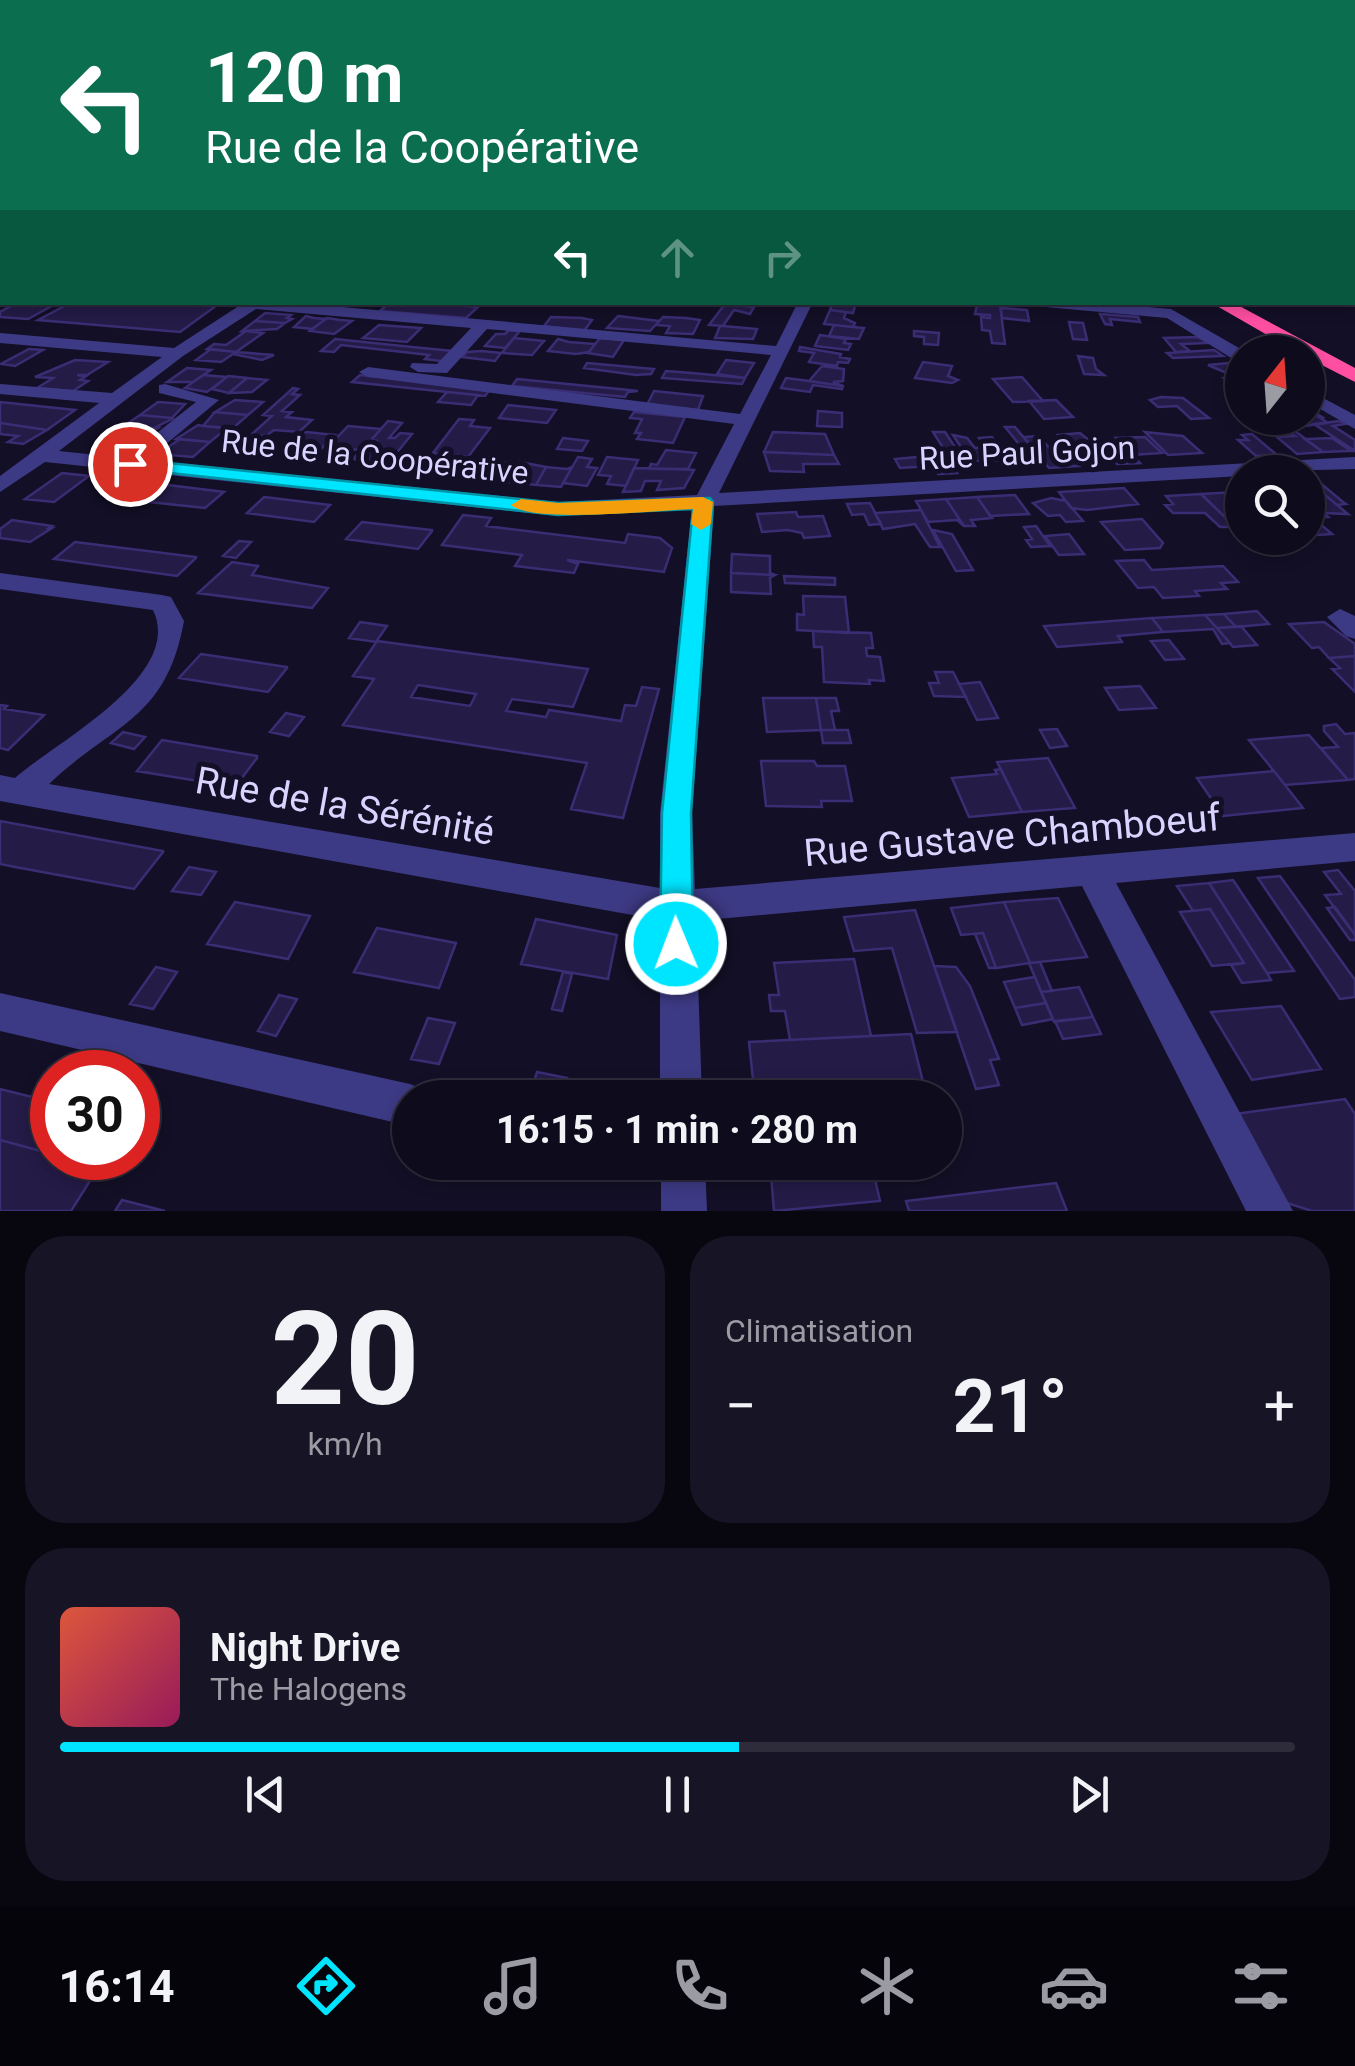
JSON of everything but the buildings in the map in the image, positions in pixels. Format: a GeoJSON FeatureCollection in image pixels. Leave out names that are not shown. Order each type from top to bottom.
{"type":"FeatureCollection","features":[{"type":"Feature","properties":{"kind":"highway"},"geometry":{"type":"LineString","coordinates":[[1224,305],[1355,376]]}},
{"type":"Feature","properties":{"kind":"highway"},"geometry":{"type":"LineString","coordinates":[[1256,305],[1355,357]]}},
{"type":"Feature","properties":{"kind":"street"},"geometry":{"type":"LineString","coordinates":[[0,486],[177,353],[251,305]]}},
{"type":"Feature","properties":{"kind":"street"},"geometry":{"type":"LineString","coordinates":[[275,305],[781,352]]}},
{"type":"Feature","properties":{"kind":"street"},"geometry":{"type":"LineString","coordinates":[[681,1080],[676,813],[703,502],[804,305]]}},
{"type":"Feature","properties":{"kind":"street"},"geometry":{"type":"LineString","coordinates":[[1068,305],[1172,314],[1225,346]]}},
{"type":"Feature","properties":{"kind":"street"},"geometry":{"type":"LineString","coordinates":[[483,325],[442,369],[374,368],[746,420]]}},
{"type":"Feature","properties":{"kind":"street"},"geometry":{"type":"LineString","coordinates":[[0,338],[177,353]]}},
{"type":"Feature","properties":{"kind":"street"},"geometry":{"type":"LineString","coordinates":[[0,388],[115,400]]}},
{"type":"Feature","properties":{"kind":"street"},"geometry":{"type":"LineString","coordinates":[[130,464],[210,400],[164,389]]}},
{"type":"Feature","properties":{"kind":"street"},"geometry":{"type":"LineString","coordinates":[[1325,405],[1355,423]]}},
{"type":"Feature","properties":{"kind":"street","name":"Rue de la Coopérative"},"geometry":{"type":"LineString","coordinates":[[40,455],[558,509],[703,502]]}},
{"type":"Feature","properties":{"kind":"street","name":"Rue Paul Gojon"},"geometry":{"type":"LineString","coordinates":[[703,502],[1355,463]]}},
{"type":"Feature","properties":{"kind":"street"},"geometry":{"type":"LineString","coordinates":[[0,581],[162,604],[171,621],[158,676],[141,700],[10,790]]}},
{"type":"Feature","properties":{"kind":"street","name":"Rue de la Sérénité"},"geometry":{"type":"LineString","coordinates":[[10,790],[676,907]]}},
{"type":"Feature","properties":{"kind":"street","name":"Rue Gustave Chamboeuf"},"geometry":{"type":"LineString","coordinates":[[676,907],[1355,847]]}},
{"type":"Feature","properties":{"kind":"street"},"geometry":{"type":"LineString","coordinates":[[1091,870],[1270,1211]]}},
{"type":"Feature","properties":{"kind":"street"},"geometry":{"type":"LineString","coordinates":[[0,1012],[392,1101]]}},
{"type":"Feature","properties":{"kind":"street"},"geometry":{"type":"LineString","coordinates":[[683,1180],[684,1211]]}},
{"type":"Feature","properties":{"kind":"slow traffic"},"geometry":{"type":"LineString","coordinates":[[521,505],[558,509],[703,502],[701,524]]}},
{"type":"Feature","properties":{"kind":"route"},"geometry":{"type":"LineString","coordinates":[[130,464],[558,509],[703,502],[676,813],[676,944]]}}]}
